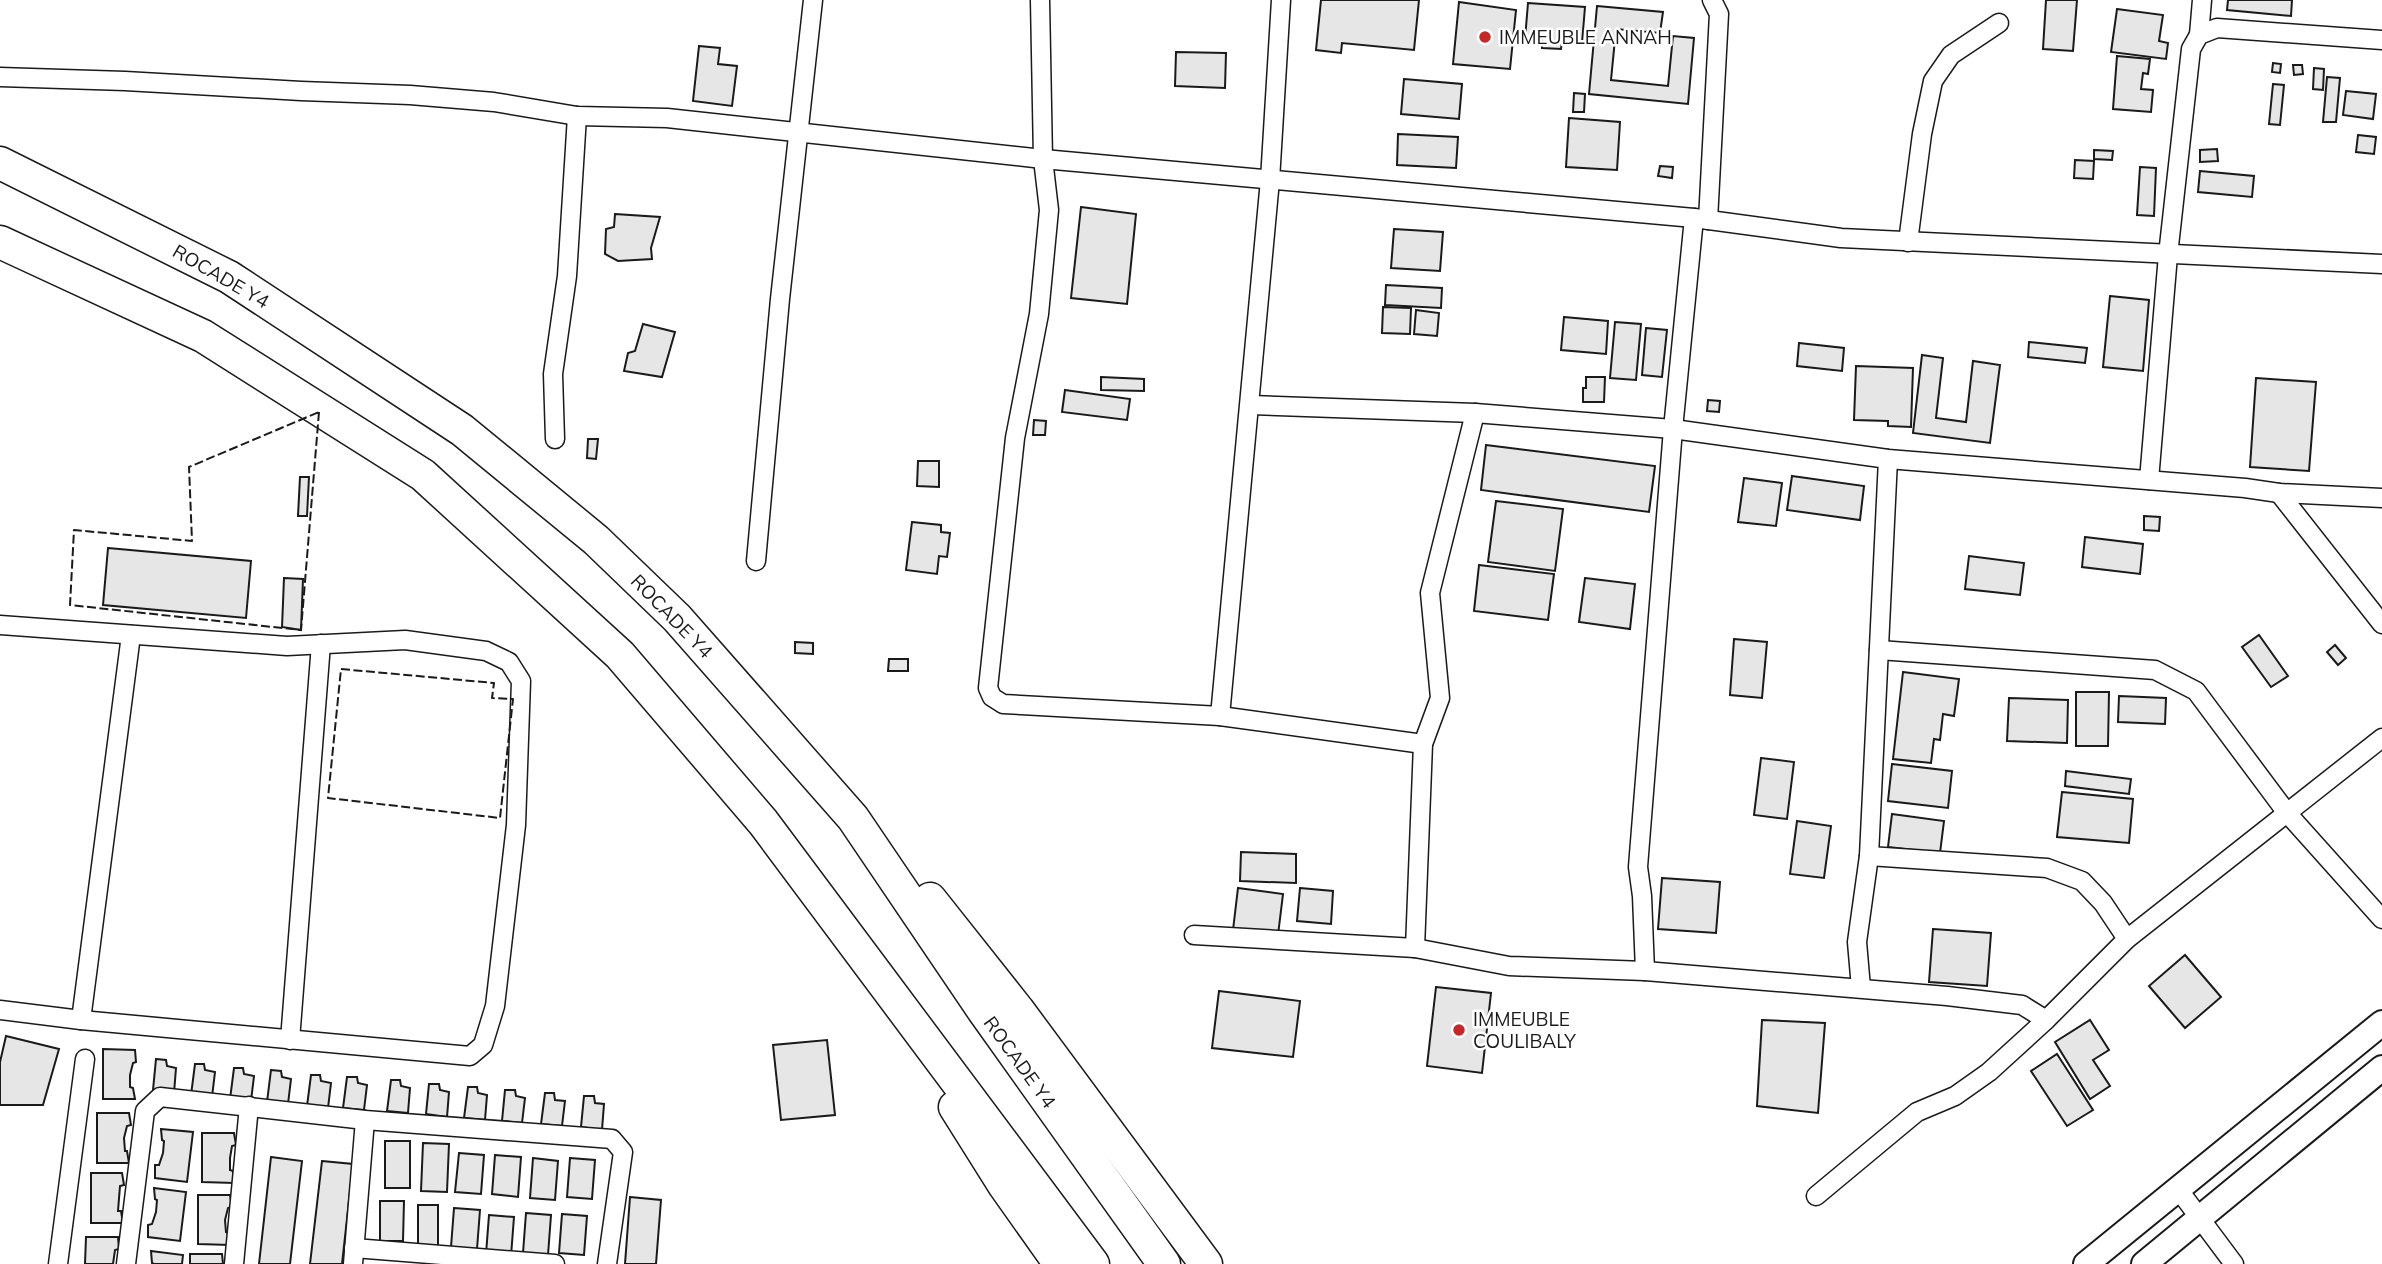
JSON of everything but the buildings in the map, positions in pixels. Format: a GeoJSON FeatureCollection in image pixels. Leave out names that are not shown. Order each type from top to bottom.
{"type":"FeatureCollection","features":[{"type":"Feature","properties":{"kind":"highway","name":"ROCADE Y4"},"geometry":{"type":"LineString","coordinates":[[0,163],[229,277],[462,430],[596,540],[677,618],[853,818],[983,1010],[1164,1264]]}},
{"type":"Feature","properties":{"kind":"highway"},"geometry":{"type":"LineString","coordinates":[[0,242],[203,336],[423,475],[620,655],[763,822],[1094,1264]]}},
{"type":"Feature","properties":{"kind":"highway"},"geometry":{"type":"LineString","coordinates":[[853,818],[937,906],[1018,1010],[1206,1264]]}},
{"type":"Feature","properties":{"kind":"highway"},"geometry":{"type":"LineString","coordinates":[[833,914],[1004,1185],[1060,1264]]}},
{"type":"Feature","properties":{"kind":"main road"},"geometry":{"type":"LineString","coordinates":[[2086,1264],[2382,1023]]}},
{"type":"Feature","properties":{"kind":"main road"},"geometry":{"type":"LineString","coordinates":[[2144,1264],[2382,1068]]}},
{"type":"Feature","properties":{"kind":"street"},"geometry":{"type":"LineString","coordinates":[[756,561],[813,0]]}},
{"type":"Feature","properties":{"kind":"street"},"geometry":{"type":"LineString","coordinates":[[1040,0],[1043,159],[1049,210],[1039,314],[1015,438],[988,688],[992,697],[1003,704],[1220,716],[1423,744]]}},
{"type":"Feature","properties":{"kind":"street"},"geometry":{"type":"LineString","coordinates":[[1220,716],[1251,405],[1270,180],[1281,0]]}},
{"type":"Feature","properties":{"kind":"street"},"geometry":{"type":"LineString","coordinates":[[1645,971],[1642,895],[1638,867],[1672,429],[1701,219],[1719,14],[1712,0]]}},
{"type":"Feature","properties":{"kind":"street"},"geometry":{"type":"LineString","coordinates":[[2149,480],[2168,255],[2191,49],[2199,35],[2202,0]]}},
{"type":"Feature","properties":{"kind":"street"},"geometry":{"type":"LineString","coordinates":[[1908,242],[1922,134],[1933,80],[1951,55],[2000,23]]}},
{"type":"Feature","properties":{"kind":"street"},"geometry":{"type":"LineString","coordinates":[[2199,35],[2217,28],[2382,40]]}},
{"type":"Feature","properties":{"kind":"street"},"geometry":{"type":"LineString","coordinates":[[0,77],[410,95],[494,102],[577,116],[667,118],[1043,159],[1701,219],[1841,238],[2382,264]]}},
{"type":"Feature","properties":{"kind":"street"},"geometry":{"type":"LineString","coordinates":[[555,439],[553,374],[567,276],[577,116]]}},
{"type":"Feature","properties":{"kind":"street"},"geometry":{"type":"LineString","coordinates":[[1251,405],[1475,413],[1672,429],[1888,459],[2279,493],[2382,498]]}},
{"type":"Feature","properties":{"kind":"street"},"geometry":{"type":"LineString","coordinates":[[1415,948],[1423,744],[1440,698],[1430,593],[1475,413]]}},
{"type":"Feature","properties":{"kind":"street"},"geometry":{"type":"LineString","coordinates":[[1861,988],[1857,942],[1869,856],[1888,459]]}},
{"type":"Feature","properties":{"kind":"street"},"geometry":{"type":"LineString","coordinates":[[2279,493],[2382,624]]}},
{"type":"Feature","properties":{"kind":"street"},"geometry":{"type":"LineString","coordinates":[[0,625],[287,646],[405,640],[486,651],[509,662],[521,681],[516,825],[495,1006],[484,1045],[470,1056],[0,1010]]}},
{"type":"Feature","properties":{"kind":"street"},"geometry":{"type":"LineString","coordinates":[[81,1020],[131,635]]}},
{"type":"Feature","properties":{"kind":"street"},"geometry":{"type":"LineString","coordinates":[[290,1040],[321,644]]}},
{"type":"Feature","properties":{"kind":"street"},"geometry":{"type":"LineString","coordinates":[[1880,650],[2155,670],[2196,691],[2287,813],[2382,919]]}},
{"type":"Feature","properties":{"kind":"street"},"geometry":{"type":"LineString","coordinates":[[1816,1196],[1917,1112],[1955,1096],[1989,1072],[2046,1020],[2127,939],[2382,738]]}},
{"type":"Feature","properties":{"kind":"street"},"geometry":{"type":"LineString","coordinates":[[1869,856],[2047,868],[2081,881],[2103,903],[2127,939]]}},
{"type":"Feature","properties":{"kind":"street"},"geometry":{"type":"LineString","coordinates":[[1194,935],[1415,948],[1509,965],[1645,971],[1861,988],[2022,1005],[2046,1020]]}},
{"type":"Feature","properties":{"kind":"street"},"geometry":{"type":"LineString","coordinates":[[58,1264],[85,1059]]}},
{"type":"Feature","properties":{"kind":"street"},"geometry":{"type":"LineString","coordinates":[[126,1264],[145,1111],[160,1097],[365,1120],[612,1139],[622,1152],[607,1264]]}},
{"type":"Feature","properties":{"kind":"street"},"geometry":{"type":"LineString","coordinates":[[234,1264],[249,1106]]}},
{"type":"Feature","properties":{"kind":"street"},"geometry":{"type":"LineString","coordinates":[[365,1120],[354,1256],[555,1264]]}},
{"type":"Feature","properties":{"kind":"street"},"geometry":{"type":"LineString","coordinates":[[2178,1189],[2234,1264]]}},
{"type":"Feature","properties":{"kind":"fence"},"geometry":{"type":"LineString","coordinates":[[319,412],[301,630],[70,605],[74,530],[192,541],[189,467],[319,412]]}},
{"type":"Feature","properties":{"kind":"fence"},"geometry":{"type":"LineString","coordinates":[[341,669],[494,683],[492,698],[513,699],[500,818],[328,798],[341,669]]}},
{"type":"Feature","properties":{"kind":"place","name":"IMMEUBLE ANNAH"},"geometry":{"type":"Point","coordinates":[1485,37]}},
{"type":"Feature","properties":{"kind":"place","name":"IMMEUBLE COULIBALY"},"geometry":{"type":"Point","coordinates":[1459,1030]}}]}
